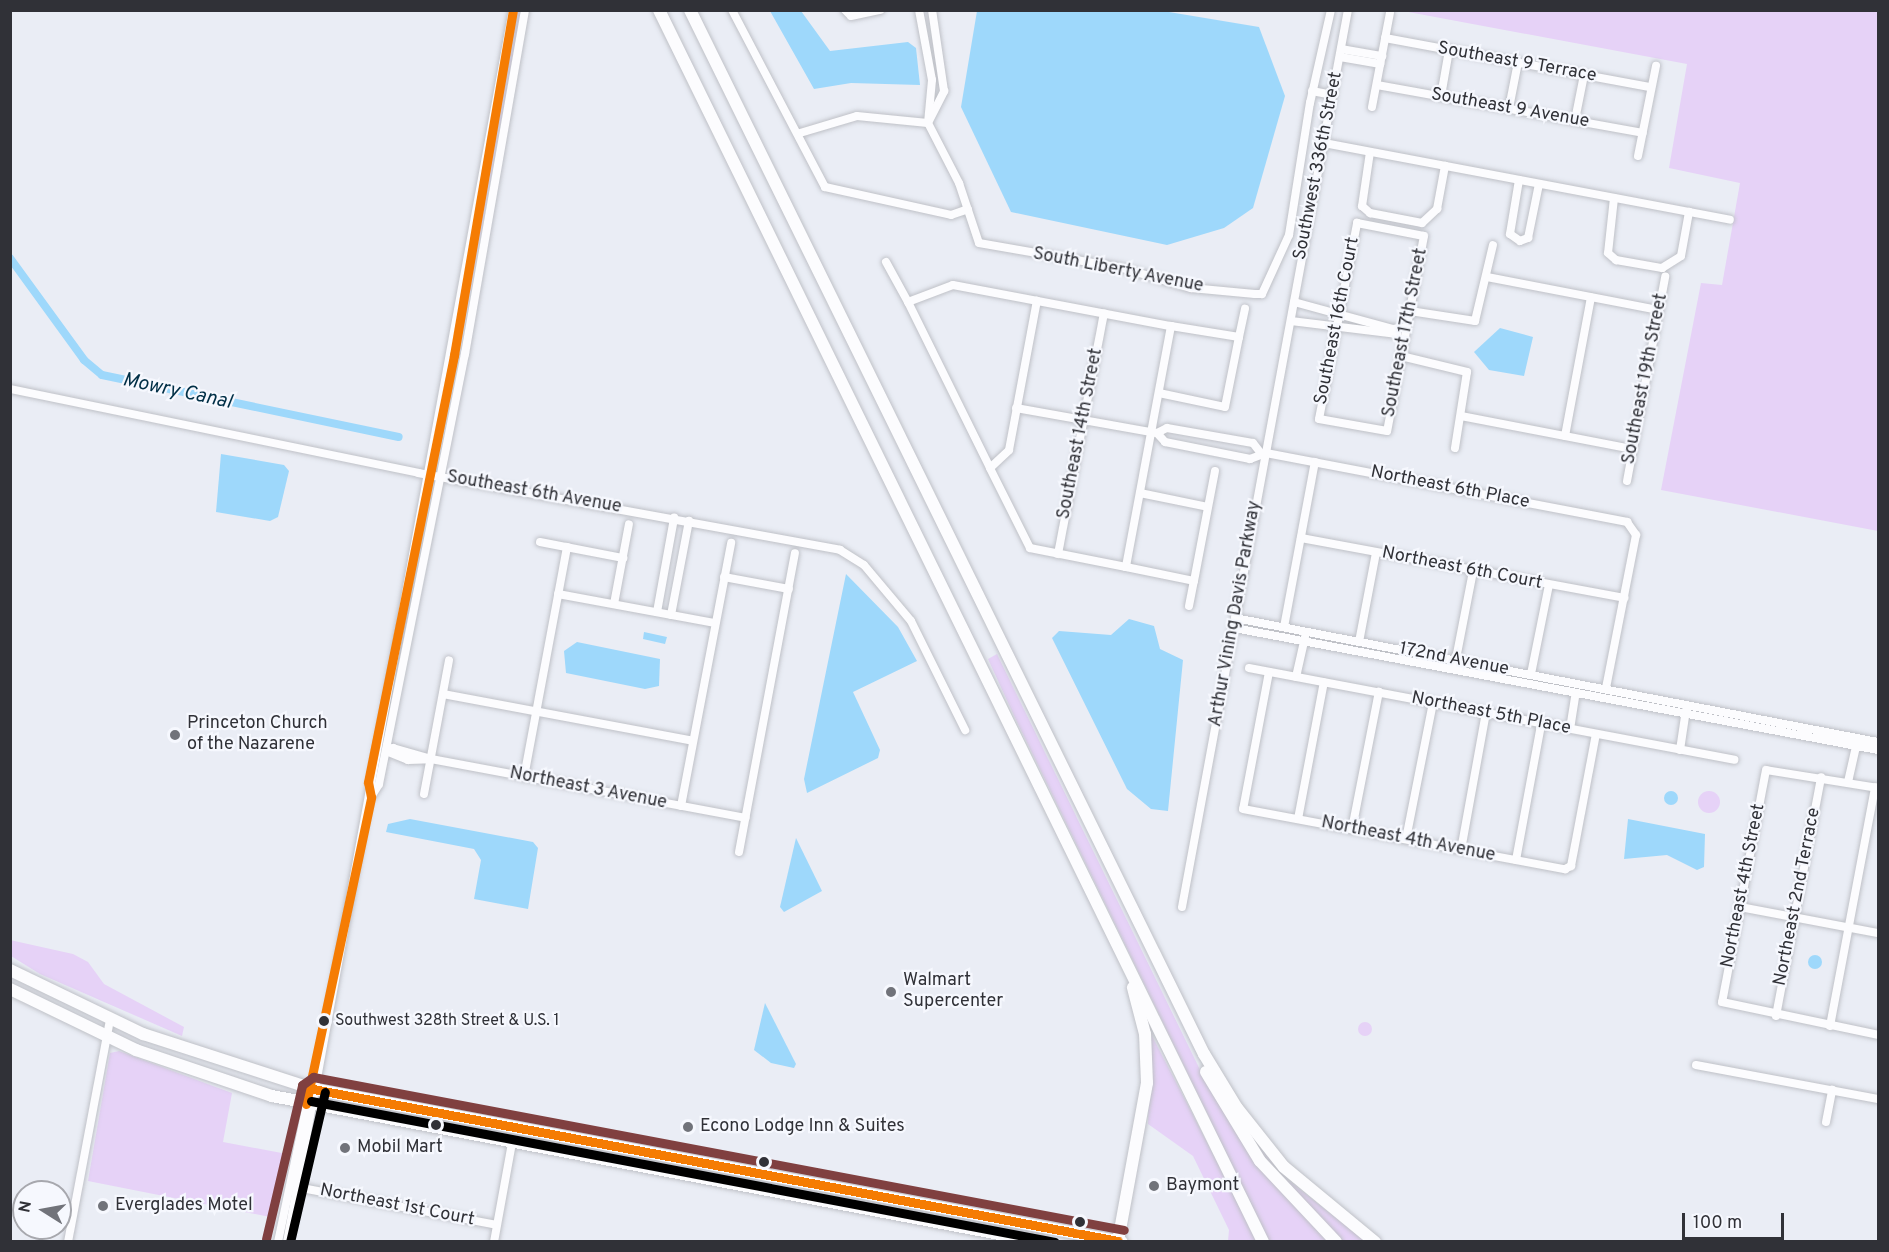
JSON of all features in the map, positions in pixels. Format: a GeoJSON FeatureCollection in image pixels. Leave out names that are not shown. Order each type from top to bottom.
{"type":"FeatureCollection","features":[{"type":"Feature","properties":{"kind":"highway"},"geometry":{"type":"LineString","coordinates":[[658,10],[1130,967],[1263,1242]]}},
{"type":"Feature","properties":{"kind":"highway"},"geometry":{"type":"LineString","coordinates":[[690,10],[1187,1022],[1223,1087],[1267,1148],[1320,1202],[1375,1242]]}},
{"type":"Feature","properties":{"kind":"highway"},"geometry":{"type":"LineString","coordinates":[[10,970],[110,1020],[210,1059],[313,1089],[1120,1241],[1148,1073],[1130,967]]}},
{"type":"Feature","properties":{"kind":"highway"},"geometry":{"type":"LineString","coordinates":[[10,989],[107,1037],[206,1076],[310,1105],[1042,1242]]}},
{"type":"Feature","properties":{"kind":"highway"},"geometry":{"type":"LineString","coordinates":[[1187,1022],[1192,1043],[1238,1130],[1284,1191],[1336,1242]]}},
{"type":"Feature","properties":{"kind":"highway"},"geometry":{"type":"LineString","coordinates":[[1095,1236],[1113,1226],[1125,1204]]}},
{"type":"Feature","properties":{"kind":"street"},"geometry":{"type":"LineString","coordinates":[[371,797],[368,782],[430,475],[513,10]]}},
{"type":"Feature","properties":{"kind":"street"},"geometry":{"type":"LineString","coordinates":[[278,1242],[295,1187],[371,797],[386,751],[441,476],[525,10]]}},
{"type":"Feature","properties":{"kind":"street"},"geometry":{"type":"LineString","coordinates":[[732,10],[832,192],[951,215],[968,209],[928,123],[932,80],[919,10]]}},
{"type":"Feature","properties":{"kind":"street"},"geometry":{"type":"LineString","coordinates":[[845,10],[851,16],[880,10]]}},
{"type":"Feature","properties":{"kind":"street"},"geometry":{"type":"LineString","coordinates":[[928,123],[944,91],[932,10]]}},
{"type":"Feature","properties":{"kind":"street"},"geometry":{"type":"LineString","coordinates":[[1331,10],[1322,68],[1312,91],[1333,95]]}},
{"type":"Feature","properties":{"kind":"street","name":"Southwest 336th Street"},"geometry":{"type":"LineString","coordinates":[[1291,321],[1348,10]]}},
{"type":"Feature","properties":{"kind":"street"},"geometry":{"type":"LineString","coordinates":[[1372,107],[1390,14]]}},
{"type":"Feature","properties":{"kind":"street","name":"Southeast 9 Terrace"},"geometry":{"type":"LineString","coordinates":[[1385,38],[1650,87]]}},
{"type":"Feature","properties":{"kind":"street"},"geometry":{"type":"LineString","coordinates":[[1441,96],[1449,50]]}},
{"type":"Feature","properties":{"kind":"street"},"geometry":{"type":"LineString","coordinates":[[1340,53],[1381,60]]}},
{"type":"Feature","properties":{"kind":"street"},"geometry":{"type":"LineString","coordinates":[[1509,108],[1518,62]]}},
{"type":"Feature","properties":{"kind":"street"},"geometry":{"type":"LineString","coordinates":[[1638,156],[1656,66]]}},
{"type":"Feature","properties":{"kind":"street"},"geometry":{"type":"LineString","coordinates":[[1575,120],[1584,75]]}},
{"type":"Feature","properties":{"kind":"street","name":"Southeast 9 Avenue"},"geometry":{"type":"LineString","coordinates":[[1377,85],[1643,133]]}},
{"type":"Feature","properties":{"kind":"street","name":"South Liberty Avenue"},"geometry":{"type":"LineString","coordinates":[[968,209],[979,243],[988,248],[1122,268],[1191,288],[1262,294],[1289,235],[1312,91]]}},
{"type":"Feature","properties":{"kind":"street"},"geometry":{"type":"LineString","coordinates":[[800,133],[857,116],[928,123]]}},
{"type":"Feature","properties":{"kind":"street"},"geometry":{"type":"LineString","coordinates":[[1324,143],[1730,220]]}},
{"type":"Feature","properties":{"kind":"street"},"geometry":{"type":"LineString","coordinates":[[1370,152],[1362,206],[1370,213],[1422,223],[1437,209],[1445,166]]}},
{"type":"Feature","properties":{"kind":"street"},"geometry":{"type":"LineString","coordinates":[[1519,180],[1510,234],[1520,241],[1528,237],[1539,184]]}},
{"type":"Feature","properties":{"kind":"street"},"geometry":{"type":"LineString","coordinates":[[1614,198],[1608,253],[1617,260],[1662,268],[1681,256],[1689,212]]}},
{"type":"Feature","properties":{"kind":"street","name":"Southeast 17th Street"},"geometry":{"type":"LineString","coordinates":[[1357,223],[1424,236],[1387,431]]}},
{"type":"Feature","properties":{"kind":"street","name":"Southeast 16th Court"},"geometry":{"type":"LineString","coordinates":[[1357,223],[1319,419],[1387,431]]}},
{"type":"Feature","properties":{"kind":"street"},"geometry":{"type":"LineString","coordinates":[[1410,311],[1475,321],[1493,245]]}},
{"type":"Feature","properties":{"kind":"street"},"geometry":{"type":"LineString","coordinates":[[886,262],[1030,548],[1194,581]]}},
{"type":"Feature","properties":{"kind":"street"},"geometry":{"type":"LineString","coordinates":[[1487,277],[1659,310]]}},
{"type":"Feature","properties":{"kind":"street","name":"Southeast 19th Street"},"geometry":{"type":"LineString","coordinates":[[1628,481],[1665,277]]}},
{"type":"Feature","properties":{"kind":"street"},"geometry":{"type":"LineString","coordinates":[[908,302],[952,285],[1239,337]]}},
{"type":"Feature","properties":{"kind":"street"},"geometry":{"type":"LineString","coordinates":[[1565,436],[1591,297]]}},
{"type":"Feature","properties":{"kind":"street"},"geometry":{"type":"LineString","coordinates":[[990,468],[1009,450],[1037,301]]}},
{"type":"Feature","properties":{"kind":"street"},"geometry":{"type":"LineString","coordinates":[[1294,302],[1376,322],[1396,330],[1406,327]]}},
{"type":"Feature","properties":{"kind":"street"},"geometry":{"type":"LineString","coordinates":[[1159,393],[1225,407],[1245,309]]}},
{"type":"Feature","properties":{"kind":"street","name":"Southeast 14th Street"},"geometry":{"type":"LineString","coordinates":[[1058,554],[1104,313]]}},
{"type":"Feature","properties":{"kind":"street"},"geometry":{"type":"LineString","coordinates":[[1291,321],[1372,333],[1395,334],[1403,340]]}},
{"type":"Feature","properties":{"kind":"street","name":"Arthur Vining Davis Parkway"},"geometry":{"type":"LineString","coordinates":[[1182,907],[1234,628],[1263,453],[1291,321]]}},
{"type":"Feature","properties":{"kind":"street"},"geometry":{"type":"LineString","coordinates":[[1372,333],[1376,322]]}},
{"type":"Feature","properties":{"kind":"street"},"geometry":{"type":"LineString","coordinates":[[1126,567],[1154,433],[1171,326]]}},
{"type":"Feature","properties":{"kind":"street"},"geometry":{"type":"LineString","coordinates":[[1401,356],[1467,372],[1455,448]]}},
{"type":"Feature","properties":{"kind":"street","name":"Southeast 6th Avenue"},"geometry":{"type":"LineString","coordinates":[[10,389],[430,475],[834,548],[856,559],[911,621],[965,730]]}},
{"type":"Feature","properties":{"kind":"street"},"geometry":{"type":"LineString","coordinates":[[1016,408],[1154,433],[1167,428],[1188,431],[1253,443],[1263,453],[1250,459],[1164,442],[1154,433]]}},
{"type":"Feature","properties":{"kind":"street"},"geometry":{"type":"LineString","coordinates":[[1461,416],[1633,449]]}},
{"type":"Feature","properties":{"kind":"street"},"geometry":{"type":"LineString","coordinates":[[1186,446],[1188,431]]}},
{"type":"Feature","properties":{"kind":"street","name":"Northeast 6th Place"},"geometry":{"type":"LineString","coordinates":[[1263,453],[1633,527],[1624,598]]}},
{"type":"Feature","properties":{"kind":"street"},"geometry":{"type":"LineString","coordinates":[[1284,627],[1315,462]]}},
{"type":"Feature","properties":{"kind":"street"},"geometry":{"type":"LineString","coordinates":[[1189,606],[1215,471]]}},
{"type":"Feature","properties":{"kind":"street"},"geometry":{"type":"LineString","coordinates":[[1140,493],[1208,507]]}},
{"type":"Feature","properties":{"kind":"street"},"geometry":{"type":"LineString","coordinates":[[657,612],[674,518]]}},
{"type":"Feature","properties":{"kind":"street"},"geometry":{"type":"LineString","coordinates":[[671,615],[689,521]]}},
{"type":"Feature","properties":{"kind":"street"},"geometry":{"type":"LineString","coordinates":[[614,604],[630,524]]}},
{"type":"Feature","properties":{"kind":"street","name":"Northeast 6th Court"},"geometry":{"type":"LineString","coordinates":[[1301,538],[1624,598]]}},
{"type":"Feature","properties":{"kind":"street"},"geometry":{"type":"LineString","coordinates":[[540,542],[623,558]]}},
{"type":"Feature","properties":{"kind":"street"},"geometry":{"type":"LineString","coordinates":[[681,807],[730,543]]}},
{"type":"Feature","properties":{"kind":"street"},"geometry":{"type":"LineString","coordinates":[[524,777],[567,547]]}},
{"type":"Feature","properties":{"kind":"street"},"geometry":{"type":"LineString","coordinates":[[1359,642],[1376,553]]}},
{"type":"Feature","properties":{"kind":"street"},"geometry":{"type":"LineString","coordinates":[[739,852],[795,554]]}},
{"type":"Feature","properties":{"kind":"street"},"geometry":{"type":"LineString","coordinates":[[1454,670],[1473,571]]}},
{"type":"Feature","properties":{"kind":"street"},"geometry":{"type":"LineString","coordinates":[[724,577],[789,589]]}},
{"type":"Feature","properties":{"kind":"street"},"geometry":{"type":"LineString","coordinates":[[1531,674],[1549,585]]}},
{"type":"Feature","properties":{"kind":"street"},"geometry":{"type":"LineString","coordinates":[[660,593],[674,596]]}},
{"type":"Feature","properties":{"kind":"street"},"geometry":{"type":"LineString","coordinates":[[558,594],[716,623]]}},
{"type":"Feature","properties":{"kind":"street"},"geometry":{"type":"LineString","coordinates":[[1606,688],[1624,598]]}},
{"type":"Feature","properties":{"kind":"street","name":"172nd Avenue"},"geometry":{"type":"LineString","coordinates":[[1235,618],[1606,688],[1671,706]]}},
{"type":"Feature","properties":{"kind":"street","name":"172nd Avenue"},"geometry":{"type":"LineString","coordinates":[[1234,628],[1576,693],[1671,706]]}},
{"type":"Feature","properties":{"kind":"street"},"geometry":{"type":"LineString","coordinates":[[1296,677],[1306,632]]}},
{"type":"Feature","properties":{"kind":"street"},"geometry":{"type":"LineString","coordinates":[[424,794],[449,660]]}},
{"type":"Feature","properties":{"kind":"street","name":"Northeast 5th Place"},"geometry":{"type":"LineString","coordinates":[[1249,668],[1734,760]]}},
{"type":"Feature","properties":{"kind":"street","name":"Northeast 4th Avenue"},"geometry":{"type":"LineString","coordinates":[[1269,672],[1243,809],[1352,830],[1516,860],[1571,866],[1596,734]]}},
{"type":"Feature","properties":{"kind":"street"},"geometry":{"type":"LineString","coordinates":[[1298,819],[1324,682]]}},
{"type":"Feature","properties":{"kind":"street"},"geometry":{"type":"LineString","coordinates":[[1352,830],[1379,692]]}},
{"type":"Feature","properties":{"kind":"street"},"geometry":{"type":"LineString","coordinates":[[1570,729],[1576,693]]}},
{"type":"Feature","properties":{"kind":"street"},"geometry":{"type":"LineString","coordinates":[[443,694],[693,741]]}},
{"type":"Feature","properties":{"kind":"street"},"geometry":{"type":"LineString","coordinates":[[1406,839],[1433,703]]}},
{"type":"Feature","properties":{"kind":"street"},"geometry":{"type":"LineString","coordinates":[[1680,750],[1686,704]]}},
{"type":"Feature","properties":{"kind":"street"},"geometry":{"type":"LineString","coordinates":[[1671,706],[1686,704],[1857,742],[1878,750]]}},
{"type":"Feature","properties":{"kind":"street"},"geometry":{"type":"LineString","coordinates":[[1671,706],[1686,714],[1857,742],[1878,742]]}},
{"type":"Feature","properties":{"kind":"street"},"geometry":{"type":"LineString","coordinates":[[1461,850],[1486,713]]}},
{"type":"Feature","properties":{"kind":"street"},"geometry":{"type":"LineString","coordinates":[[1516,860],[1541,725]]}},
{"type":"Feature","properties":{"kind":"street"},"geometry":{"type":"LineString","coordinates":[[1848,783],[1857,742]]}},
{"type":"Feature","properties":{"kind":"street","name":"Northeast 3 Avenue"},"geometry":{"type":"LineString","coordinates":[[386,751],[746,818]]}},
{"type":"Feature","properties":{"kind":"street","name":"Northeast 4th Street"},"geometry":{"type":"LineString","coordinates":[[1776,1016],[1722,1002],[1766,770],[1821,777]]}},
{"type":"Feature","properties":{"kind":"street"},"geometry":{"type":"LineString","coordinates":[[1821,777],[1877,788],[1830,1026]]}},
{"type":"Feature","properties":{"kind":"street","name":"Northeast 2nd Terrace"},"geometry":{"type":"LineString","coordinates":[[1776,1016],[1821,777]]}},
{"type":"Feature","properties":{"kind":"street"},"geometry":{"type":"LineString","coordinates":[[1740,907],[1878,933]]}},
{"type":"Feature","properties":{"kind":"street"},"geometry":{"type":"LineString","coordinates":[[1776,1016],[1878,1035]]}},
{"type":"Feature","properties":{"kind":"street"},"geometry":{"type":"LineString","coordinates":[[68,1242],[110,1020]]}},
{"type":"Feature","properties":{"kind":"street"},"geometry":{"type":"LineString","coordinates":[[1696,1065],[1878,1099]]}},
{"type":"Feature","properties":{"kind":"street"},"geometry":{"type":"LineString","coordinates":[[1826,1122],[1832,1090]]}},
{"type":"Feature","properties":{"kind":"street"},"geometry":{"type":"LineString","coordinates":[[494,1242],[512,1143]]}},
{"type":"Feature","properties":{"kind":"street","name":"Northeast 1st Court"},"geometry":{"type":"LineString","coordinates":[[295,1187],[497,1225]]}},
{"type":"Feature","properties":{"kind":"street"},"geometry":{"type":"LineString","coordinates":[[286,1242],[287,1215]]}},
{"type":"Feature","properties":{"kind":"shaded area"},"geometry":{"type":"Polygon","coordinates":[[[517,11],[521,11],[461,344],[460,337],[517,11]]]}},
{"type":"Feature","properties":{"kind":"shaded area"},"geometry":{"type":"Polygon","coordinates":[[[1403,11],[1878,11],[1878,531],[1661,490],[1701,283],[1722,285],[1740,183],[1669,168],[1687,64],[1403,11]]]}},
{"type":"Feature","properties":{"kind":"shaded area"},"geometry":{"type":"Polygon","coordinates":[[[409,600],[410,609],[397,677],[395,676],[409,600]]]}},
{"type":"Feature","properties":{"kind":"shaded area"},"geometry":{"type":"Polygon","coordinates":[[[997,654],[1206,1082],[1331,1241],[1269,1241],[1016,720],[988,659],[997,654]]]}},
{"type":"Feature","properties":{"kind":"shaded area"},"geometry":{"type":"Polygon","coordinates":[[[1709,791],[1717,794],[1720,802],[1717,810],[1709,813],[1701,810],[1698,802],[1701,794],[1709,791]]]}},
{"type":"Feature","properties":{"kind":"shaded area"},"geometry":{"type":"Polygon","coordinates":[[[10,940],[73,954],[88,962],[104,984],[184,1027],[182,1036],[40,974],[11,956],[10,940]]]}},
{"type":"Feature","properties":{"kind":"shaded area"},"geometry":{"type":"Polygon","coordinates":[[[1365,1022],[1370,1024],[1372,1029],[1370,1034],[1365,1036],[1360,1034],[1358,1029],[1360,1024],[1365,1022]]]}},
{"type":"Feature","properties":{"kind":"shaded area"},"geometry":{"type":"Polygon","coordinates":[[[1150,1032],[1257,1241],[1228,1241],[1229,1230],[1193,1156],[1148,1124],[1150,1032]]]}},
{"type":"Feature","properties":{"kind":"shaded area"},"geometry":{"type":"Polygon","coordinates":[[[119,1051],[232,1093],[223,1142],[287,1154],[275,1218],[88,1181],[110,1053],[119,1051]]]}},
{"type":"Feature","properties":{"kind":"shaded area"},"geometry":{"type":"Polygon","coordinates":[[[1242,1124],[1288,1180],[1365,1241],[1342,1241],[1266,1161],[1242,1124]]]}},
{"type":"Feature","properties":{"kind":"water"},"geometry":{"type":"Polygon","coordinates":[[[770,11],[801,11],[830,51],[908,42],[916,48],[920,85],[851,83],[814,89],[770,11]]]}},
{"type":"Feature","properties":{"kind":"water"},"geometry":{"type":"Polygon","coordinates":[[[977,11],[1163,11],[1259,27],[1285,96],[1253,208],[1224,228],[1167,245],[1011,212],[961,107],[977,11]]]}},
{"type":"Feature","properties":{"kind":"water"},"geometry":{"type":"Polygon","coordinates":[[[1500,328],[1533,337],[1524,376],[1489,370],[1474,352],[1500,328]]]}},
{"type":"Feature","properties":{"kind":"water"},"geometry":{"type":"Polygon","coordinates":[[[221,454],[284,465],[289,471],[278,517],[270,521],[216,512],[221,454]]]}},
{"type":"Feature","properties":{"kind":"water"},"geometry":{"type":"Polygon","coordinates":[[[846,574],[898,627],[917,661],[853,692],[880,750],[878,758],[807,793],[804,779],[846,574]]]}},
{"type":"Feature","properties":{"kind":"water"},"geometry":{"type":"Polygon","coordinates":[[[1129,619],[1154,626],[1160,649],[1183,660],[1168,811],[1151,809],[1127,789],[1052,638],[1059,631],[1111,635],[1129,619]]]}},
{"type":"Feature","properties":{"kind":"water"},"geometry":{"type":"Polygon","coordinates":[[[644,632],[667,637],[665,644],[643,639],[644,632]]]}},
{"type":"Feature","properties":{"kind":"water"},"geometry":{"type":"Polygon","coordinates":[[[577,642],[660,659],[659,686],[645,689],[566,673],[564,651],[577,642]]]}},
{"type":"Feature","properties":{"kind":"water"},"geometry":{"type":"Polygon","coordinates":[[[1668,791],[1674,791],[1678,798],[1674,805],[1668,805],[1664,801],[1664,795],[1668,791]]]}},
{"type":"Feature","properties":{"kind":"water"},"geometry":{"type":"Polygon","coordinates":[[[410,819],[533,842],[538,848],[528,909],[474,899],[481,860],[474,849],[386,832],[388,824],[410,819]]]}},
{"type":"Feature","properties":{"kind":"water"},"geometry":{"type":"Polygon","coordinates":[[[1628,819],[1705,834],[1704,867],[1697,870],[1667,855],[1624,859],[1628,819]]]}},
{"type":"Feature","properties":{"kind":"water"},"geometry":{"type":"Polygon","coordinates":[[[796,838],[822,891],[784,912],[780,907],[796,838]]]}},
{"type":"Feature","properties":{"kind":"water"},"geometry":{"type":"Polygon","coordinates":[[[1815,955],[1820,957],[1822,962],[1820,967],[1815,969],[1810,967],[1808,962],[1810,957],[1815,955]]]}},
{"type":"Feature","properties":{"kind":"water"},"geometry":{"type":"Polygon","coordinates":[[[765,1003],[796,1064],[794,1068],[771,1063],[754,1050],[765,1003]]]}},
{"type":"Feature","properties":{"kind":"waterway","name":"Mowry Canal"},"geometry":{"type":"LineString","coordinates":[[10,258],[84,360],[102,375],[399,437]]}},
{"type":"Feature","properties":{"kind":"transit line"},"geometry":{"type":"LineString","coordinates":[[306,1104],[371,797],[368,782],[454,355],[513,10]]}},
{"type":"Feature","properties":{"kind":"transit line"},"geometry":{"type":"LineString","coordinates":[[266,1239],[302,1085],[313,1077],[1124,1230]]}},
{"type":"Feature","properties":{"kind":"transit line"},"geometry":{"type":"LineString","coordinates":[[313,1089],[1118,1241]]}},
{"type":"Feature","properties":{"kind":"transit line"},"geometry":{"type":"LineString","coordinates":[[290,1242],[325,1092]]}},
{"type":"Feature","properties":{"kind":"transit line"},"geometry":{"type":"LineString","coordinates":[[311,1101],[1055,1242]]}},
{"type":"Feature","properties":{"kind":"place","name":"Princeton Church of the Nazarene"},"geometry":{"type":"Point","coordinates":[175,735]}},
{"type":"Feature","properties":{"kind":"place","name":"Walmart Supercenter"},"geometry":{"type":"Point","coordinates":[891,992]}},
{"type":"Feature","properties":{"kind":"place","name":"Southwest 328th Street & U.S. 1"},"geometry":{"type":"Point","coordinates":[324,1021]}},
{"type":"Feature","properties":{"kind":"place","name":"Econo Lodge Inn & Suites"},"geometry":{"type":"Point","coordinates":[688,1127]}},
{"type":"Feature","properties":{"kind":"place","name":"Mobil Mart"},"geometry":{"type":"Point","coordinates":[345,1148]}},
{"type":"Feature","properties":{"kind":"place","name":"Baymont"},"geometry":{"type":"Point","coordinates":[1154,1186]}},
{"type":"Feature","properties":{"kind":"place","name":"Everglades Motel"},"geometry":{"type":"Point","coordinates":[103,1206]}}]}
